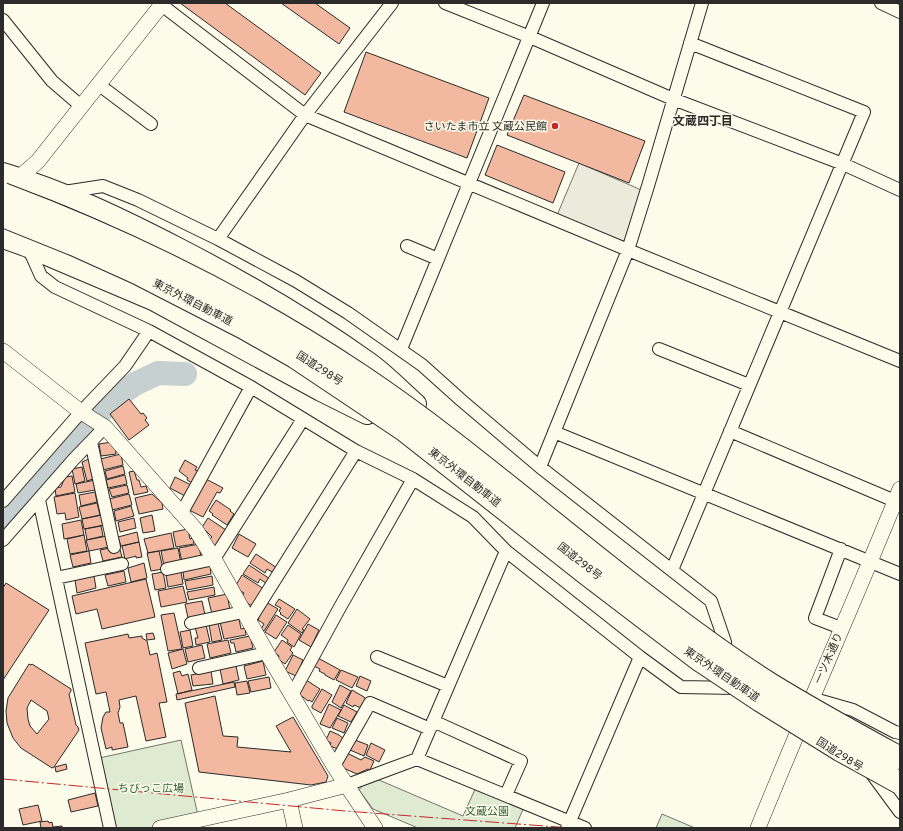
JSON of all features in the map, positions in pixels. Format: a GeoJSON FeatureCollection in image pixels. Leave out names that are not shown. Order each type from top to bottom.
{"type":"FeatureCollection","features":[{"type":"Feature","properties":{"kind":"highway"},"geometry":{"type":"LineString","coordinates":[[11,175],[59,193],[134,225],[204,261],[280,304],[369,363],[439,424]]}},
{"type":"Feature","properties":{"kind":"highway","name":"東京外環自動車道"},"geometry":{"type":"LineString","coordinates":[[3,193],[146,254],[219,292],[304,340],[361,376],[415,414],[492,472],[652,599],[709,642],[770,684],[850,731],[900,758]]}},
{"type":"Feature","properties":{"kind":"highway","name":"東京外環自動車道"},"geometry":{"type":"LineString","coordinates":[[3,216],[75,245],[137,273],[244,328],[295,357],[404,430],[610,593],[698,659],[760,701],[840,750],[900,783]]}},
{"type":"Feature","properties":{"kind":"highway"},"geometry":{"type":"LineString","coordinates":[[3,238],[28,247],[152,300],[321,391],[430,444]]}},
{"type":"Feature","properties":{"kind":"highway","name":"国道298号"},"geometry":{"type":"LineString","coordinates":[[900,746],[881,738],[811,698],[725,642],[439,424],[384,386],[265,324],[305,358],[376,405],[430,444],[744,689],[798,728],[900,792]]}},
{"type":"Feature","properties":{"kind":"street"},"geometry":{"type":"LineString","coordinates":[[218,239],[305,115],[392,3]]}},
{"type":"Feature","properties":{"kind":"street"},"geometry":{"type":"LineString","coordinates":[[445,3],[530,37],[673,99],[843,164],[900,190]]}},
{"type":"Feature","properties":{"kind":"street"},"geometry":{"type":"LineString","coordinates":[[400,349],[543,3]]}},
{"type":"Feature","properties":{"kind":"street"},"geometry":{"type":"LineString","coordinates":[[540,467],[628,250],[702,3]]}},
{"type":"Feature","properties":{"kind":"street"},"geometry":{"type":"LineString","coordinates":[[881,3],[899,9]]}},
{"type":"Feature","properties":{"kind":"street"},"geometry":{"type":"LineString","coordinates":[[3,193],[11,175],[38,161],[161,4],[305,115],[628,250],[900,361]]}},
{"type":"Feature","properties":{"kind":"street"},"geometry":{"type":"LineString","coordinates":[[3,21],[52,81],[81,106]]}},
{"type":"Feature","properties":{"kind":"street"},"geometry":{"type":"LineString","coordinates":[[672,570],[864,112],[690,43]]}},
{"type":"Feature","properties":{"kind":"street"},"geometry":{"type":"LineString","coordinates":[[98,84],[151,124]]}},
{"type":"Feature","properties":{"kind":"street"},"geometry":{"type":"LineString","coordinates":[[59,193],[103,186],[138,200],[218,239],[296,281],[348,312],[422,365],[540,467],[711,601],[725,642]]}},
{"type":"Feature","properties":{"kind":"street"},"geometry":{"type":"LineString","coordinates":[[408,246],[438,259]]}},
{"type":"Feature","properties":{"kind":"street"},"geometry":{"type":"LineString","coordinates":[[28,247],[41,276],[55,287],[149,331],[251,387],[356,451],[413,479],[473,517],[506,551],[681,687],[744,689]]}},
{"type":"Feature","properties":{"kind":"street"},"geometry":{"type":"LineString","coordinates":[[3,500],[81,412],[125,366],[149,331]]}},
{"type":"Feature","properties":{"kind":"street"},"geometry":{"type":"LineString","coordinates":[[660,349],[749,385]]}},
{"type":"Feature","properties":{"kind":"street"},"geometry":{"type":"LineString","coordinates":[[3,351],[81,412],[105,428],[196,530],[334,766],[376,828]]}},
{"type":"Feature","properties":{"kind":"street"},"geometry":{"type":"LineString","coordinates":[[182,514],[251,387]]}},
{"type":"Feature","properties":{"kind":"street"},"geometry":{"type":"LineString","coordinates":[[166,569],[214,559],[303,419]]}},
{"type":"Feature","properties":{"kind":"street"},"geometry":{"type":"LineString","coordinates":[[3,540],[74,459],[105,428]]}},
{"type":"Feature","properties":{"kind":"street"},"geometry":{"type":"LineString","coordinates":[[730,431],[898,495]]}},
{"type":"Feature","properties":{"kind":"street"},"geometry":{"type":"LineString","coordinates":[[554,432],[900,574]]}},
{"type":"Feature","properties":{"kind":"street"},"geometry":{"type":"LineString","coordinates":[[91,442],[114,547]]}},
{"type":"Feature","properties":{"kind":"street"},"geometry":{"type":"LineString","coordinates":[[246,617],[356,451]]}},
{"type":"Feature","properties":{"kind":"street"},"geometry":{"type":"LineString","coordinates":[[292,695],[339,608],[413,479]]}},
{"type":"Feature","properties":{"kind":"street","name":"一ツ木通り"},"geometry":{"type":"LineString","coordinates":[[758,828],[798,728],[898,495]]}},
{"type":"Feature","properties":{"kind":"street"},"geometry":{"type":"LineString","coordinates":[[39,500],[110,828]]}},
{"type":"Feature","properties":{"kind":"street"},"geometry":{"type":"LineString","coordinates":[[841,550],[815,618],[841,628]]}},
{"type":"Feature","properties":{"kind":"street"},"geometry":{"type":"LineString","coordinates":[[417,759],[506,551]]}},
{"type":"Feature","properties":{"kind":"street"},"geometry":{"type":"LineString","coordinates":[[56,578],[122,564]]}},
{"type":"Feature","properties":{"kind":"street"},"geometry":{"type":"LineString","coordinates":[[191,623],[246,617]]}},
{"type":"Feature","properties":{"kind":"street"},"geometry":{"type":"LineString","coordinates":[[199,668],[267,653]]}},
{"type":"Feature","properties":{"kind":"street"},"geometry":{"type":"LineString","coordinates":[[568,825],[640,656]]}},
{"type":"Feature","properties":{"kind":"street"},"geometry":{"type":"LineString","coordinates":[[377,657],[448,686]]}},
{"type":"Feature","properties":{"kind":"street"},"geometry":{"type":"LineString","coordinates":[[811,698],[853,710],[895,732],[900,733]]}},
{"type":"Feature","properties":{"kind":"street"},"geometry":{"type":"LineString","coordinates":[[334,766],[370,703],[432,725],[521,761],[506,795]]}},
{"type":"Feature","properties":{"kind":"street"},"geometry":{"type":"LineString","coordinates":[[160,828],[289,800],[348,785],[417,759],[506,795],[568,825],[585,828]]}},
{"type":"Feature","properties":{"kind":"street"},"geometry":{"type":"LineString","coordinates":[[872,774],[900,812]]}},
{"type":"Feature","properties":{"kind":"street"},"geometry":{"type":"LineString","coordinates":[[289,800],[295,828]]}},
{"type":"Feature","properties":{"kind":"green space","name":"ちびっこ広場"},"geometry":{"type":"Polygon","coordinates":[[[181,740],[199,820],[160,828],[110,828],[95,759],[181,740]]]}},
{"type":"Feature","properties":{"kind":"green space","name":"文蔵公園"},"geometry":{"type":"Polygon","coordinates":[[[379,780],[463,816],[476,787],[524,807],[515,828],[418,828],[373,809],[359,790],[362,786],[379,780]]]}},
{"type":"Feature","properties":{"kind":"green space"},"geometry":{"type":"Polygon","coordinates":[[[662,814],[695,828],[656,828],[662,814]]]}},
{"type":"Feature","properties":{"kind":"shaded area"},"geometry":{"type":"Polygon","coordinates":[[[579,163],[646,192],[628,250],[555,220],[579,163]]]}},
{"type":"Feature","properties":{"kind":"building"},"geometry":{"type":"Polygon","coordinates":[[[180,3],[225,3],[321,73],[305,95],[180,3]]]}},
{"type":"Feature","properties":{"kind":"building"},"geometry":{"type":"Polygon","coordinates":[[[281,3],[315,3],[350,28],[339,44],[281,3]]]}},
{"type":"Feature","properties":{"kind":"building"},"geometry":{"type":"Polygon","coordinates":[[[366,52],[489,98],[467,158],[344,112],[366,52]]]}},
{"type":"Feature","properties":{"kind":"building"},"geometry":{"type":"Polygon","coordinates":[[[524,95],[645,141],[629,183],[507,135],[524,95]]]}},
{"type":"Feature","properties":{"kind":"building"},"geometry":{"type":"Polygon","coordinates":[[[497,145],[565,172],[553,203],[485,175],[497,145]]]}},
{"type":"Feature","properties":{"kind":"building"},"geometry":{"type":"Polygon","coordinates":[[[129,399],[141,414],[143,413],[147,418],[145,420],[149,425],[129,440],[110,414],[129,399]]]}},
{"type":"Feature","properties":{"kind":"building"},"geometry":{"type":"Polygon","coordinates":[[[112,442],[115,445],[116,454],[101,456],[99,444],[112,442]]]}},
{"type":"Feature","properties":{"kind":"building"},"geometry":{"type":"Polygon","coordinates":[[[121,454],[123,465],[103,470],[100,459],[121,454]]]}},
{"type":"Feature","properties":{"kind":"building"},"geometry":{"type":"Polygon","coordinates":[[[91,458],[96,478],[87,481],[82,462],[91,458]]]}},
{"type":"Feature","properties":{"kind":"building"},"geometry":{"type":"Polygon","coordinates":[[[185,460],[197,467],[195,470],[198,471],[192,483],[179,471],[185,460]]]}},
{"type":"Feature","properties":{"kind":"building"},"geometry":{"type":"Polygon","coordinates":[[[123,466],[125,474],[107,479],[105,471],[123,466]]]}},
{"type":"Feature","properties":{"kind":"building"},"geometry":{"type":"Polygon","coordinates":[[[82,467],[85,481],[75,484],[72,469],[82,467]]]}},
{"type":"Feature","properties":{"kind":"building"},"geometry":{"type":"Polygon","coordinates":[[[134,471],[141,487],[146,486],[148,492],[134,495],[129,472],[134,471]]]}},
{"type":"Feature","properties":{"kind":"building"},"geometry":{"type":"Polygon","coordinates":[[[125,475],[127,484],[108,488],[106,480],[125,475]]]}},
{"type":"Feature","properties":{"kind":"building"},"geometry":{"type":"Polygon","coordinates":[[[72,476],[75,492],[56,496],[55,488],[61,487],[65,477],[72,476]]]}},
{"type":"Feature","properties":{"kind":"building"},"geometry":{"type":"Polygon","coordinates":[[[175,477],[191,485],[185,496],[170,488],[175,477]]]}},
{"type":"Feature","properties":{"kind":"building"},"geometry":{"type":"Polygon","coordinates":[[[206,479],[223,488],[220,493],[217,492],[203,517],[189,510],[206,479]]]}},
{"type":"Feature","properties":{"kind":"building"},"geometry":{"type":"Polygon","coordinates":[[[95,480],[95,490],[78,493],[76,484],[95,480]]]}},
{"type":"Feature","properties":{"kind":"building"},"geometry":{"type":"Polygon","coordinates":[[[127,485],[129,493],[112,497],[109,489],[127,485]]]}},
{"type":"Feature","properties":{"kind":"building"},"geometry":{"type":"Polygon","coordinates":[[[95,492],[97,502],[81,506],[79,495],[95,492]]]}},
{"type":"Feature","properties":{"kind":"building"},"geometry":{"type":"Polygon","coordinates":[[[75,493],[79,517],[66,520],[65,513],[57,514],[54,497],[75,493]]]}},
{"type":"Feature","properties":{"kind":"building"},"geometry":{"type":"Polygon","coordinates":[[[129,494],[132,505],[112,510],[109,499],[129,494]]]}},
{"type":"Feature","properties":{"kind":"building"},"geometry":{"type":"Polygon","coordinates":[[[152,494],[162,503],[163,509],[139,514],[135,498],[152,494]]]}},
{"type":"Feature","properties":{"kind":"building"},"geometry":{"type":"Polygon","coordinates":[[[216,500],[231,510],[230,511],[234,514],[227,525],[212,515],[213,514],[209,511],[216,500]]]}},
{"type":"Feature","properties":{"kind":"building"},"geometry":{"type":"Polygon","coordinates":[[[97,503],[100,515],[82,519],[79,507],[97,503]]]}},
{"type":"Feature","properties":{"kind":"building"},"geometry":{"type":"Polygon","coordinates":[[[131,506],[134,516],[116,521],[114,511],[131,506]]]}},
{"type":"Feature","properties":{"kind":"building"},"geometry":{"type":"Polygon","coordinates":[[[102,515],[104,525],[84,529],[82,519],[102,515]]]}},
{"type":"Feature","properties":{"kind":"building"},"geometry":{"type":"Polygon","coordinates":[[[152,515],[155,531],[143,533],[140,518],[152,515]]]}},
{"type":"Feature","properties":{"kind":"building"},"geometry":{"type":"Polygon","coordinates":[[[134,518],[136,528],[120,532],[118,522],[134,518]]]}},
{"type":"Feature","properties":{"kind":"building"},"geometry":{"type":"Polygon","coordinates":[[[208,518],[226,530],[214,549],[210,539],[212,537],[202,527],[208,518]]]}},
{"type":"Feature","properties":{"kind":"building"},"geometry":{"type":"Polygon","coordinates":[[[81,520],[84,535],[64,539],[62,524],[81,520]]]}},
{"type":"Feature","properties":{"kind":"building"},"geometry":{"type":"Polygon","coordinates":[[[101,526],[103,536],[87,540],[85,529],[101,526]]]}},
{"type":"Feature","properties":{"kind":"building"},"geometry":{"type":"Polygon","coordinates":[[[188,529],[190,539],[193,538],[194,544],[176,547],[173,532],[188,529]]]}},
{"type":"Feature","properties":{"kind":"building"},"geometry":{"type":"Polygon","coordinates":[[[137,532],[139,542],[121,546],[118,537],[137,532]]]}},
{"type":"Feature","properties":{"kind":"building"},"geometry":{"type":"Polygon","coordinates":[[[171,533],[174,548],[148,553],[144,539],[171,533]]]}},
{"type":"Feature","properties":{"kind":"building"},"geometry":{"type":"Polygon","coordinates":[[[239,534],[256,544],[248,557],[232,548],[239,534]]]}},
{"type":"Feature","properties":{"kind":"building"},"geometry":{"type":"Polygon","coordinates":[[[84,535],[87,551],[70,554],[67,539],[84,535]]]}},
{"type":"Feature","properties":{"kind":"building"},"geometry":{"type":"Polygon","coordinates":[[[107,536],[109,547],[89,551],[86,540],[107,536]]]}},
{"type":"Feature","properties":{"kind":"building"},"geometry":{"type":"Polygon","coordinates":[[[139,542],[142,557],[136,558],[136,556],[125,559],[122,546],[139,542]]]}},
{"type":"Feature","properties":{"kind":"building"},"geometry":{"type":"Polygon","coordinates":[[[199,544],[201,558],[182,562],[179,548],[199,544]]]}},
{"type":"Feature","properties":{"kind":"building"},"geometry":{"type":"Polygon","coordinates":[[[119,546],[122,557],[103,561],[100,550],[119,546]]]}},
{"type":"Feature","properties":{"kind":"building"},"geometry":{"type":"Polygon","coordinates":[[[178,548],[181,563],[164,566],[161,551],[178,548]]]}},
{"type":"Feature","properties":{"kind":"building"},"geometry":{"type":"Polygon","coordinates":[[[89,551],[91,563],[73,567],[70,555],[89,551]]]}},
{"type":"Feature","properties":{"kind":"building"},"geometry":{"type":"Polygon","coordinates":[[[159,551],[163,569],[151,571],[147,553],[159,551]]]}},
{"type":"Feature","properties":{"kind":"building"},"geometry":{"type":"Polygon","coordinates":[[[256,554],[277,568],[274,573],[267,569],[265,573],[250,563],[256,554]]]}},
{"type":"Feature","properties":{"kind":"building"},"geometry":{"type":"Polygon","coordinates":[[[144,563],[147,578],[131,582],[128,568],[144,563]]]}},
{"type":"Feature","properties":{"kind":"building"},"geometry":{"type":"Polygon","coordinates":[[[249,565],[270,579],[267,584],[260,579],[258,583],[243,574],[249,565]]]}},
{"type":"Feature","properties":{"kind":"building"},"geometry":{"type":"Polygon","coordinates":[[[210,566],[211,574],[184,580],[183,571],[210,566]]]}},
{"type":"Feature","properties":{"kind":"building"},"geometry":{"type":"Polygon","coordinates":[[[124,571],[126,582],[108,586],[105,575],[124,571]]]}},
{"type":"Feature","properties":{"kind":"building"},"geometry":{"type":"Polygon","coordinates":[[[163,572],[166,588],[155,590],[152,574],[163,572]]]}},
{"type":"Feature","properties":{"kind":"building"},"geometry":{"type":"Polygon","coordinates":[[[181,572],[183,584],[168,587],[166,575],[181,572]]]}},
{"type":"Feature","properties":{"kind":"building"},"geometry":{"type":"Polygon","coordinates":[[[242,575],[264,589],[253,607],[243,600],[245,598],[242,596],[244,593],[237,589],[236,585],[242,575]]]}},
{"type":"Feature","properties":{"kind":"building"},"geometry":{"type":"Polygon","coordinates":[[[94,576],[96,588],[77,593],[75,580],[94,576]]]}},
{"type":"Feature","properties":{"kind":"building"},"geometry":{"type":"Polygon","coordinates":[[[212,576],[213,585],[187,590],[185,581],[212,576]]]}},
{"type":"Feature","properties":{"kind":"building"},"geometry":{"type":"Polygon","coordinates":[[[146,579],[155,617],[102,629],[97,609],[76,614],[72,596],[146,579]]]}},
{"type":"Feature","properties":{"kind":"building"},"geometry":{"type":"Polygon","coordinates":[[[6,583],[49,610],[3,680],[3,588],[6,583]]]}},
{"type":"Feature","properties":{"kind":"building"},"geometry":{"type":"Polygon","coordinates":[[[183,586],[187,602],[161,607],[158,591],[183,586]]]}},
{"type":"Feature","properties":{"kind":"building"},"geometry":{"type":"Polygon","coordinates":[[[214,587],[215,595],[189,600],[187,592],[214,587]]]}},
{"type":"Feature","properties":{"kind":"building"},"geometry":{"type":"Polygon","coordinates":[[[227,594],[230,610],[212,614],[208,598],[227,594]]]}},
{"type":"Feature","properties":{"kind":"building"},"geometry":{"type":"Polygon","coordinates":[[[279,599],[295,609],[288,619],[280,614],[281,613],[279,611],[281,608],[275,605],[279,599]]]}},
{"type":"Feature","properties":{"kind":"building"},"geometry":{"type":"Polygon","coordinates":[[[202,601],[205,615],[188,618],[185,604],[202,601]]]}},
{"type":"Feature","properties":{"kind":"building"},"geometry":{"type":"Polygon","coordinates":[[[266,602],[278,609],[264,631],[261,629],[264,624],[258,620],[258,616],[266,602]]]}},
{"type":"Feature","properties":{"kind":"building"},"geometry":{"type":"Polygon","coordinates":[[[297,609],[310,619],[302,629],[304,630],[302,633],[288,623],[297,609]]]}},
{"type":"Feature","properties":{"kind":"building"},"geometry":{"type":"Polygon","coordinates":[[[174,613],[182,649],[168,651],[161,615],[174,613]]]}},
{"type":"Feature","properties":{"kind":"building"},"geometry":{"type":"Polygon","coordinates":[[[276,615],[287,622],[276,639],[265,632],[276,615]]]}},
{"type":"Feature","properties":{"kind":"building"},"geometry":{"type":"Polygon","coordinates":[[[239,619],[241,629],[245,628],[246,635],[224,639],[220,622],[239,619]]]}},
{"type":"Feature","properties":{"kind":"building"},"geometry":{"type":"Polygon","coordinates":[[[218,623],[222,640],[212,642],[209,625],[218,623]]]}},
{"type":"Feature","properties":{"kind":"building"},"geometry":{"type":"Polygon","coordinates":[[[308,624],[319,630],[311,647],[299,640],[308,624]]]}},
{"type":"Feature","properties":{"kind":"building"},"geometry":{"type":"Polygon","coordinates":[[[206,625],[210,642],[196,645],[195,638],[198,638],[195,627],[206,625]]]}},
{"type":"Feature","properties":{"kind":"building"},"geometry":{"type":"Polygon","coordinates":[[[288,625],[301,634],[294,647],[281,635],[288,625]]]}},
{"type":"Feature","properties":{"kind":"building"},"geometry":{"type":"Polygon","coordinates":[[[190,630],[193,646],[183,648],[180,632],[190,630]]]}},
{"type":"Feature","properties":{"kind":"building"},"geometry":{"type":"Polygon","coordinates":[[[153,633],[155,639],[147,640],[146,634],[153,633]]]}},
{"type":"Feature","properties":{"kind":"building"},"geometry":{"type":"Polygon","coordinates":[[[128,634],[129,638],[142,636],[142,638],[147,641],[150,655],[157,653],[167,702],[159,703],[166,737],[146,741],[136,696],[119,700],[120,707],[118,713],[120,723],[123,723],[128,747],[112,750],[112,747],[106,749],[101,728],[103,717],[106,712],[110,712],[106,692],[96,694],[85,643],[128,634]]]}},
{"type":"Feature","properties":{"kind":"building"},"geometry":{"type":"Polygon","coordinates":[[[250,636],[253,648],[236,652],[234,643],[231,643],[230,640],[250,636]]]}},
{"type":"Feature","properties":{"kind":"building"},"geometry":{"type":"Polygon","coordinates":[[[228,640],[231,653],[210,658],[207,644],[228,640]]]}},
{"type":"Feature","properties":{"kind":"building"},"geometry":{"type":"Polygon","coordinates":[[[282,640],[292,647],[290,650],[293,653],[285,664],[278,659],[279,656],[274,652],[282,640]]]}},
{"type":"Feature","properties":{"kind":"building"},"geometry":{"type":"Polygon","coordinates":[[[202,645],[205,658],[188,662],[185,649],[202,645]]]}},
{"type":"Feature","properties":{"kind":"building"},"geometry":{"type":"Polygon","coordinates":[[[183,649],[187,664],[172,669],[168,653],[183,649]]]}},
{"type":"Feature","properties":{"kind":"building"},"geometry":{"type":"Polygon","coordinates":[[[293,655],[303,660],[296,676],[285,671],[293,655]]]}},
{"type":"Feature","properties":{"kind":"building"},"geometry":{"type":"Polygon","coordinates":[[[318,658],[340,670],[334,680],[319,671],[320,669],[314,666],[318,658]]]}},
{"type":"Feature","properties":{"kind":"building"},"geometry":{"type":"Polygon","coordinates":[[[263,661],[266,675],[247,679],[244,666],[263,661]]]}},
{"type":"Feature","properties":{"kind":"building"},"geometry":{"type":"Polygon","coordinates":[[[29,664],[32,664],[71,689],[69,694],[76,725],[79,730],[54,767],[52,768],[21,748],[13,738],[7,723],[6,711],[8,698],[29,664]],[[31,700],[27,708],[30,726],[37,734],[49,719],[47,711],[31,700]]]}},
{"type":"Feature","properties":{"kind":"building"},"geometry":{"type":"Polygon","coordinates":[[[236,666],[239,680],[223,684],[220,669],[236,666]]]}},
{"type":"Feature","properties":{"kind":"building"},"geometry":{"type":"Polygon","coordinates":[[[341,670],[358,677],[352,688],[336,680],[341,670]]]}},
{"type":"Feature","properties":{"kind":"building"},"geometry":{"type":"Polygon","coordinates":[[[180,671],[182,676],[188,674],[192,690],[178,694],[173,673],[180,671]]]}},
{"type":"Feature","properties":{"kind":"building"},"geometry":{"type":"Polygon","coordinates":[[[211,671],[213,684],[193,686],[191,675],[211,671]]]}},
{"type":"Feature","properties":{"kind":"building"},"geometry":{"type":"Polygon","coordinates":[[[360,676],[371,681],[367,691],[356,686],[360,676]]]}},
{"type":"Feature","properties":{"kind":"building"},"geometry":{"type":"Polygon","coordinates":[[[269,677],[271,688],[251,692],[248,681],[269,677]]]}},
{"type":"Feature","properties":{"kind":"building"},"geometry":{"type":"Polygon","coordinates":[[[306,680],[320,689],[312,702],[309,700],[308,701],[299,694],[306,680]]]}},
{"type":"Feature","properties":{"kind":"building"},"geometry":{"type":"Polygon","coordinates":[[[247,681],[250,693],[237,695],[235,683],[247,681]]]}},
{"type":"Feature","properties":{"kind":"building"},"geometry":{"type":"Polygon","coordinates":[[[234,682],[235,687],[177,700],[176,694],[234,682]]]}},
{"type":"Feature","properties":{"kind":"building"},"geometry":{"type":"Polygon","coordinates":[[[340,685],[351,691],[341,708],[332,702],[340,685]]]}},
{"type":"Feature","properties":{"kind":"building"},"geometry":{"type":"Polygon","coordinates":[[[322,689],[332,695],[321,713],[312,708],[312,706],[322,689]]]}},
{"type":"Feature","properties":{"kind":"building"},"geometry":{"type":"Polygon","coordinates":[[[352,690],[364,697],[366,700],[361,708],[354,705],[353,707],[346,703],[352,690]]]}},
{"type":"Feature","properties":{"kind":"building"},"geometry":{"type":"Polygon","coordinates":[[[215,696],[223,736],[238,737],[237,747],[291,752],[276,726],[293,717],[328,776],[326,782],[311,785],[199,772],[185,703],[215,696]]]}},
{"type":"Feature","properties":{"kind":"building"},"geometry":{"type":"Polygon","coordinates":[[[329,704],[341,710],[330,728],[320,724],[329,704]]]}},
{"type":"Feature","properties":{"kind":"building"},"geometry":{"type":"Polygon","coordinates":[[[344,705],[357,712],[351,722],[338,716],[344,705]]]}},
{"type":"Feature","properties":{"kind":"building"},"geometry":{"type":"Polygon","coordinates":[[[337,718],[348,723],[344,733],[332,728],[337,718]]]}},
{"type":"Feature","properties":{"kind":"building"},"geometry":{"type":"Polygon","coordinates":[[[330,731],[344,739],[338,749],[330,746],[331,743],[326,740],[330,731]]]}},
{"type":"Feature","properties":{"kind":"building"},"geometry":{"type":"Polygon","coordinates":[[[355,740],[368,745],[364,756],[350,750],[355,740]]]}},
{"type":"Feature","properties":{"kind":"building"},"geometry":{"type":"Polygon","coordinates":[[[371,743],[385,750],[379,762],[366,755],[371,743]]]}},
{"type":"Feature","properties":{"kind":"building"},"geometry":{"type":"Polygon","coordinates":[[[347,753],[361,760],[365,757],[374,761],[370,770],[368,769],[357,774],[341,767],[347,753]]]}},
{"type":"Feature","properties":{"kind":"building"},"geometry":{"type":"Polygon","coordinates":[[[66,764],[67,769],[56,772],[55,767],[66,764]]]}},
{"type":"Feature","properties":{"kind":"building"},"geometry":{"type":"Polygon","coordinates":[[[95,793],[98,806],[71,812],[68,800],[95,793]]]}},
{"type":"Feature","properties":{"kind":"building"},"geometry":{"type":"Polygon","coordinates":[[[38,805],[42,821],[23,825],[19,809],[38,805]]]}},
{"type":"Feature","properties":{"kind":"building"},"geometry":{"type":"Polygon","coordinates":[[[48,821],[49,823],[52,822],[53,827],[62,826],[62,828],[41,828],[40,822],[48,821]]]}},
{"type":"Feature","properties":{"kind":"waterway"},"geometry":{"type":"LineString","coordinates":[[3,523],[23,497],[100,412],[120,394],[135,384],[158,373],[185,374]]}},
{"type":"Feature","properties":{"kind":"power"},"geometry":{"type":"LineString","coordinates":[[3,779],[345,811],[571,828]]}},
{"type":"Feature","properties":{"kind":"place","name":"さいたま市立 文蔵公民館"},"geometry":{"type":"Point","coordinates":[555,126]}},
{"type":"Feature","properties":{"kind":"district","name":"文蔵四丁目"},"geometry":{"type":"Point","coordinates":[703,121]}}]}
